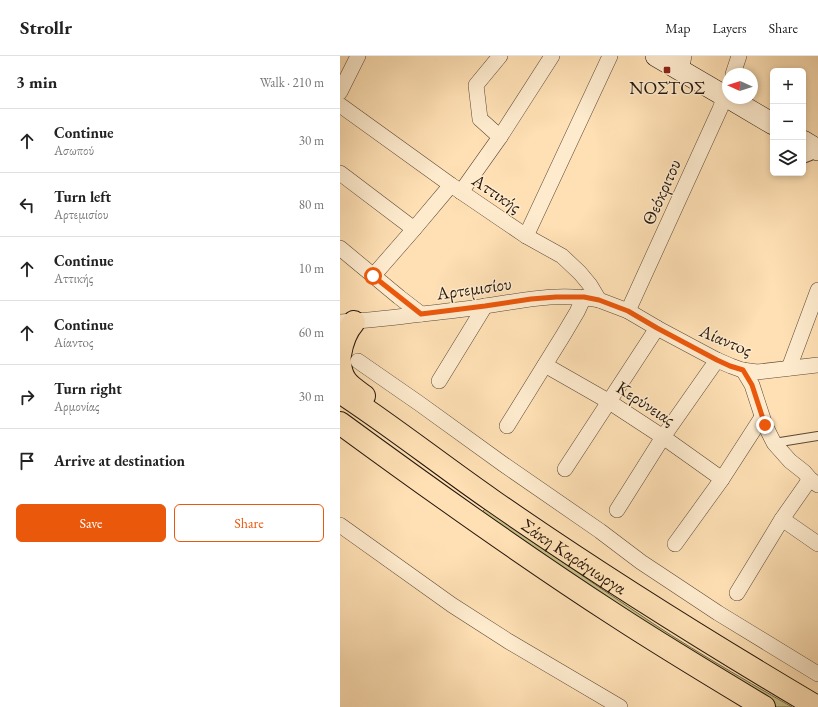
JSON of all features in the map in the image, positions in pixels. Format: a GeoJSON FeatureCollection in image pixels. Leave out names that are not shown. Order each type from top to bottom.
{"type":"FeatureCollection","features":[{"type":"Feature","properties":{"kind":"main road"},"geometry":{"type":"LineString","coordinates":[[656,56],[683,63],[722,91]]}},
{"type":"Feature","properties":{"kind":"main road"},"geometry":{"type":"LineString","coordinates":[[741,104],[770,122]]}},
{"type":"Feature","properties":{"kind":"main road"},"geometry":{"type":"LineString","coordinates":[[345,324],[346,332],[341,345],[346,359],[341,372],[349,385],[365,397],[373,414]]}},
{"type":"Feature","properties":{"kind":"main road","name":"Σάκη Καράγιωργα"},"geometry":{"type":"LineString","coordinates":[[340,392],[492,500],[675,622],[746,666],[817,707]]}},
{"type":"Feature","properties":{"kind":"main road","name":"Σάκη Καράγιωργα"},"geometry":{"type":"LineString","coordinates":[[340,423],[547,570],[616,616],[764,707]]}},
{"type":"Feature","properties":{"kind":"street"},"geometry":{"type":"LineString","coordinates":[[340,92],[358,56]]}},
{"type":"Feature","properties":{"kind":"street"},"geometry":{"type":"LineString","coordinates":[[500,56],[476,85],[480,119],[500,137]]}},
{"type":"Feature","properties":{"kind":"street"},"geometry":{"type":"LineString","coordinates":[[373,276],[414,229],[456,188],[500,137],[552,56]]}},
{"type":"Feature","properties":{"kind":"street"},"geometry":{"type":"LineString","coordinates":[[526,236],[610,56]]}},
{"type":"Feature","properties":{"kind":"street"},"geometry":{"type":"LineString","coordinates":[[735,68],[739,56]]}},
{"type":"Feature","properties":{"kind":"street","name":"Θεόκριτου"},"geometry":{"type":"LineString","coordinates":[[628,311],[723,104]]}},
{"type":"Feature","properties":{"kind":"street","name":"Αττικής"},"geometry":{"type":"LineString","coordinates":[[340,105],[526,236],[562,256],[580,273],[590,285],[599,300]]}},
{"type":"Feature","properties":{"kind":"street"},"geometry":{"type":"LineString","coordinates":[[340,173],[414,229]]}},
{"type":"Feature","properties":{"kind":"street"},"geometry":{"type":"LineString","coordinates":[[340,248],[421,314]]}},
{"type":"Feature","properties":{"kind":"street"},"geometry":{"type":"LineString","coordinates":[[789,368],[818,290]]}},
{"type":"Feature","properties":{"kind":"street"},"geometry":{"type":"LineString","coordinates":[[507,426],[577,312],[584,297]]}},
{"type":"Feature","properties":{"kind":"street","name":"Αρτεμισίου"},"geometry":{"type":"LineString","coordinates":[[345,324],[531,299],[584,297],[599,300]]}},
{"type":"Feature","properties":{"kind":"street"},"geometry":{"type":"LineString","coordinates":[[599,300],[628,311]]}},
{"type":"Feature","properties":{"kind":"street"},"geometry":{"type":"LineString","coordinates":[[439,381],[485,306]]}},
{"type":"Feature","properties":{"kind":"street","name":"Αίαντoς"},"geometry":{"type":"LineString","coordinates":[[628,311],[717,360],[743,370],[757,372],[818,365]]}},
{"type":"Feature","properties":{"kind":"street"},"geometry":{"type":"LineString","coordinates":[[565,469],[657,328]]}},
{"type":"Feature","properties":{"kind":"street"},"geometry":{"type":"LineString","coordinates":[[346,359],[420,404],[503,464],[589,523],[641,562],[718,613],[818,674]]}},
{"type":"Feature","properties":{"kind":"street"},"geometry":{"type":"LineString","coordinates":[[617,510],[663,437],[717,360]]}},
{"type":"Feature","properties":{"kind":"street","name":"Κερύνειας"},"geometry":{"type":"LineString","coordinates":[[545,365],[608,401],[663,437],[722,479]]}},
{"type":"Feature","properties":{"kind":"street"},"geometry":{"type":"LineString","coordinates":[[737,593],[782,519],[814,482],[785,456],[774,443],[762,417],[752,385],[743,370]]}},
{"type":"Feature","properties":{"kind":"street"},"geometry":{"type":"LineString","coordinates":[[675,544],[722,479],[762,417]]}},
{"type":"Feature","properties":{"kind":"street"},"geometry":{"type":"LineString","coordinates":[[782,519],[818,544]]}},
{"type":"Feature","properties":{"kind":"street"},"geometry":{"type":"LineString","coordinates":[[340,525],[452,605],[508,641],[620,707]]}},
{"type":"Feature","properties":{"kind":"lane"},"geometry":{"type":"LineString","coordinates":[[774,443],[818,436]]}},
{"type":"Feature","properties":{"kind":"shaded area"},"geometry":{"type":"Polygon","coordinates":[[[485,509],[672,636],[792,707],[777,707],[709,666],[481,513],[485,509]]]}},
{"type":"Feature","properties":{"kind":"place","name":"ΝΟΣΤΟΣ"},"geometry":{"type":"Point","coordinates":[667,70]}},
{"type":"Feature","properties":{"kind":"route"},"geometry":{"type":"LineString","coordinates":[[373,276],[421,314],[556,297],[584,297],[599,300],[628,311],[717,360],[743,370],[752,385],[765,425]]}}]}
